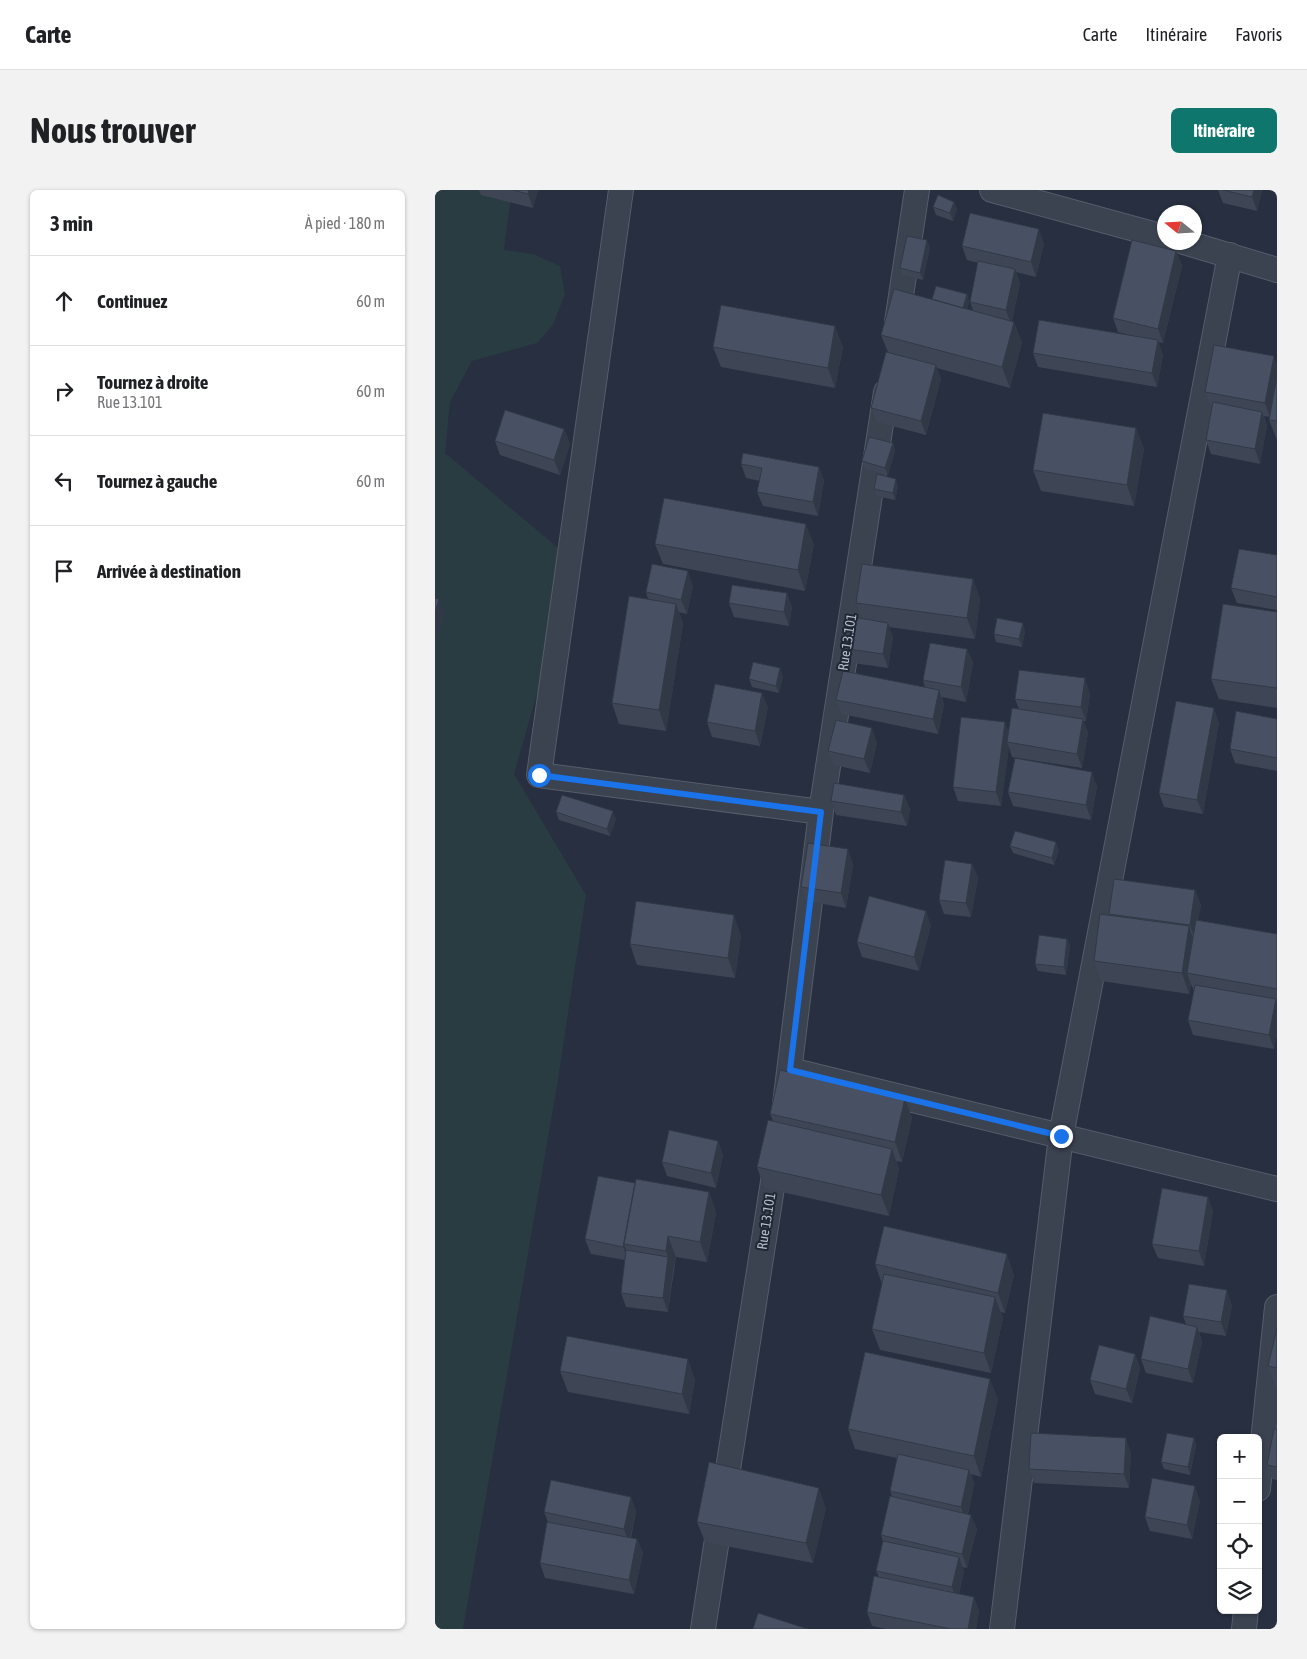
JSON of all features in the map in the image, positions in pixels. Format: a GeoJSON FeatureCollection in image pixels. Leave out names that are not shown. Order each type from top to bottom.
{"type":"FeatureCollection","features":[{"type":"Feature","properties":{"kind":"street"},"geometry":{"type":"LineString","coordinates":[[621,190],[539,775],[821,812]]}},
{"type":"Feature","properties":{"kind":"street","name":"Rue 13.101"},"geometry":{"type":"LineString","coordinates":[[703,1629],[790,1070],[821,812],[917,190]]}},
{"type":"Feature","properties":{"kind":"street"},"geometry":{"type":"LineString","coordinates":[[992,190],[1157,235]]}},
{"type":"Feature","properties":{"kind":"street"},"geometry":{"type":"LineString","coordinates":[[1202,247],[1277,270]]}},
{"type":"Feature","properties":{"kind":"street"},"geometry":{"type":"LineString","coordinates":[[1002,1629],[1061,1136],[1230,255]]}},
{"type":"Feature","properties":{"kind":"street"},"geometry":{"type":"LineString","coordinates":[[790,1070],[1277,1189]]}},
{"type":"Feature","properties":{"kind":"street"},"geometry":{"type":"LineString","coordinates":[[1259,1479],[1277,1307]]}},
{"type":"Feature","properties":{"kind":"street"},"geometry":{"type":"LineString","coordinates":[[1244,1629],[1246,1614]]}},
{"type":"Feature","properties":{"kind":"green space"},"geometry":{"type":"Polygon","coordinates":[[[435,190],[512,190],[504,250],[533,254],[560,266],[565,294],[553,325],[537,343],[472,361],[450,402],[445,453],[575,562],[514,774],[586,895],[557,1086],[463,1629],[435,1629],[435,190]]]}},
{"type":"Feature","properties":{"kind":"building"},"geometry":{"type":"Polygon","coordinates":[[[513,190],[529,190],[528,194],[513,190]]]}},
{"type":"Feature","properties":{"kind":"building"},"geometry":{"type":"Polygon","coordinates":[[[1223,190],[1254,190],[1252,197],[1223,190]]]}},
{"type":"Feature","properties":{"kind":"building"},"geometry":{"type":"Polygon","coordinates":[[[938,195],[954,202],[950,213],[933,207],[938,195]]]}},
{"type":"Feature","properties":{"kind":"building"},"geometry":{"type":"Polygon","coordinates":[[[970,213],[1039,229],[1031,262],[962,246],[970,213]]]}},
{"type":"Feature","properties":{"kind":"building"},"geometry":{"type":"Polygon","coordinates":[[[907,236],[927,240],[920,273],[900,268],[907,236]]]}},
{"type":"Feature","properties":{"kind":"building"},"geometry":{"type":"Polygon","coordinates":[[[1132,240],[1157,246],[1157,250],[1176,251],[1158,329],[1113,318],[1132,240]]]}},
{"type":"Feature","properties":{"kind":"building"},"geometry":{"type":"Polygon","coordinates":[[[978,261],[1015,269],[1006,310],[970,302],[978,261]]]}},
{"type":"Feature","properties":{"kind":"building"},"geometry":{"type":"Polygon","coordinates":[[[936,286],[967,294],[963,308],[932,299],[936,286]]]}},
{"type":"Feature","properties":{"kind":"building"},"geometry":{"type":"Polygon","coordinates":[[[894,289],[1014,322],[1002,367],[881,335],[894,289]]]}},
{"type":"Feature","properties":{"kind":"building"},"geometry":{"type":"Polygon","coordinates":[[[721,305],[835,326],[828,368],[713,347],[721,305]]]}},
{"type":"Feature","properties":{"kind":"building"},"geometry":{"type":"Polygon","coordinates":[[[1039,320],[1158,340],[1152,373],[1033,353],[1039,320]]]}},
{"type":"Feature","properties":{"kind":"building"},"geometry":{"type":"Polygon","coordinates":[[[1214,345],[1274,356],[1265,403],[1205,392],[1214,345]]]}},
{"type":"Feature","properties":{"kind":"building"},"geometry":{"type":"Polygon","coordinates":[[[886,352],[936,365],[921,421],[871,408],[886,352]]]}},
{"type":"Feature","properties":{"kind":"building"},"geometry":{"type":"Polygon","coordinates":[[[1277,376],[1277,421],[1269,420],[1277,376]]]}},
{"type":"Feature","properties":{"kind":"building"},"geometry":{"type":"Polygon","coordinates":[[[1213,402],[1262,412],[1255,449],[1206,440],[1213,402]]]}},
{"type":"Feature","properties":{"kind":"building"},"geometry":{"type":"Polygon","coordinates":[[[505,410],[564,429],[554,460],[495,441],[505,410]]]}},
{"type":"Feature","properties":{"kind":"building"},"geometry":{"type":"Polygon","coordinates":[[[1043,413],[1136,428],[1127,485],[1033,470],[1043,413]]]}},
{"type":"Feature","properties":{"kind":"building"},"geometry":{"type":"Polygon","coordinates":[[[869,437],[893,443],[885,468],[862,461],[869,437]]]}},
{"type":"Feature","properties":{"kind":"building"},"geometry":{"type":"Polygon","coordinates":[[[743,453],[819,467],[813,502],[757,492],[762,468],[741,464],[743,453]]]}},
{"type":"Feature","properties":{"kind":"building"},"geometry":{"type":"Polygon","coordinates":[[[877,474],[896,479],[893,493],[874,489],[877,474]]]}},
{"type":"Feature","properties":{"kind":"building"},"geometry":{"type":"Polygon","coordinates":[[[664,498],[806,524],[798,570],[655,544],[664,498]]]}},
{"type":"Feature","properties":{"kind":"building"},"geometry":{"type":"Polygon","coordinates":[[[1239,549],[1277,555],[1277,597],[1231,588],[1239,549]]]}},
{"type":"Feature","properties":{"kind":"building"},"geometry":{"type":"Polygon","coordinates":[[[652,564],[688,571],[681,600],[646,592],[652,564]]]}},
{"type":"Feature","properties":{"kind":"building"},"geometry":{"type":"Polygon","coordinates":[[[862,564],[973,579],[967,618],[856,603],[862,564]]]}},
{"type":"Feature","properties":{"kind":"building"},"geometry":{"type":"Polygon","coordinates":[[[732,585],[787,593],[784,612],[729,603],[732,585]]]}},
{"type":"Feature","properties":{"kind":"building"},"geometry":{"type":"Polygon","coordinates":[[[629,596],[676,604],[659,710],[612,703],[629,596]]]}},
{"type":"Feature","properties":{"kind":"building"},"geometry":{"type":"Polygon","coordinates":[[[435,598],[439,599],[435,613],[435,598]]]}},
{"type":"Feature","properties":{"kind":"building"},"geometry":{"type":"Polygon","coordinates":[[[1223,604],[1277,612],[1277,688],[1211,679],[1223,604]]]}},
{"type":"Feature","properties":{"kind":"building"},"geometry":{"type":"Polygon","coordinates":[[[853,617],[888,623],[883,654],[848,649],[853,617]]]}},
{"type":"Feature","properties":{"kind":"building"},"geometry":{"type":"Polygon","coordinates":[[[997,618],[1023,623],[1019,639],[994,634],[997,618]]]}},
{"type":"Feature","properties":{"kind":"building"},"geometry":{"type":"Polygon","coordinates":[[[930,643],[967,649],[961,687],[923,680],[930,643]]]}},
{"type":"Feature","properties":{"kind":"building"},"geometry":{"type":"Polygon","coordinates":[[[753,662],[780,668],[776,686],[749,679],[753,662]]]}},
{"type":"Feature","properties":{"kind":"building"},"geometry":{"type":"Polygon","coordinates":[[[1019,670],[1085,678],[1081,707],[1015,699],[1019,670]]]}},
{"type":"Feature","properties":{"kind":"building"},"geometry":{"type":"Polygon","coordinates":[[[843,671],[939,690],[933,719],[836,700],[843,671]]]}},
{"type":"Feature","properties":{"kind":"building"},"geometry":{"type":"Polygon","coordinates":[[[715,684],[762,693],[755,731],[707,722],[715,684]]]}},
{"type":"Feature","properties":{"kind":"building"},"geometry":{"type":"Polygon","coordinates":[[[1176,701],[1214,708],[1197,800],[1159,793],[1176,701]]]}},
{"type":"Feature","properties":{"kind":"building"},"geometry":{"type":"Polygon","coordinates":[[[1012,708],[1083,719],[1077,754],[1007,742],[1012,708]]]}},
{"type":"Feature","properties":{"kind":"building"},"geometry":{"type":"Polygon","coordinates":[[[1236,711],[1277,719],[1277,758],[1230,749],[1236,711]]]}},
{"type":"Feature","properties":{"kind":"building"},"geometry":{"type":"Polygon","coordinates":[[[961,717],[1005,722],[996,792],[953,787],[961,717]]]}},
{"type":"Feature","properties":{"kind":"building"},"geometry":{"type":"Polygon","coordinates":[[[836,720],[872,728],[864,759],[828,751],[836,720]]]}},
{"type":"Feature","properties":{"kind":"building"},"geometry":{"type":"Polygon","coordinates":[[[1015,758],[1092,772],[1086,805],[1008,792],[1015,758]]]}},
{"type":"Feature","properties":{"kind":"building"},"geometry":{"type":"Polygon","coordinates":[[[834,783],[904,795],[901,812],[831,801],[834,783]]]}},
{"type":"Feature","properties":{"kind":"building"},"geometry":{"type":"Polygon","coordinates":[[[562,795],[613,811],[607,829],[556,812],[562,795]]]}},
{"type":"Feature","properties":{"kind":"building"},"geometry":{"type":"Polygon","coordinates":[[[1015,831],[1056,842],[1052,858],[1010,846],[1015,831]]]}},
{"type":"Feature","properties":{"kind":"building"},"geometry":{"type":"Polygon","coordinates":[[[808,843],[848,849],[841,893],[801,887],[808,843]]]}},
{"type":"Feature","properties":{"kind":"building"},"geometry":{"type":"Polygon","coordinates":[[[945,860],[972,864],[966,903],[939,900],[945,860]]]}},
{"type":"Feature","properties":{"kind":"building"},"geometry":{"type":"Polygon","coordinates":[[[1114,879],[1195,890],[1190,925],[1109,914],[1114,879]]]}},
{"type":"Feature","properties":{"kind":"building"},"geometry":{"type":"Polygon","coordinates":[[[869,896],[926,911],[914,957],[857,942],[869,896]]]}},
{"type":"Feature","properties":{"kind":"building"},"geometry":{"type":"Polygon","coordinates":[[[636,901],[734,915],[728,958],[630,944],[636,901]]]}},
{"type":"Feature","properties":{"kind":"building"},"geometry":{"type":"Polygon","coordinates":[[[1100,914],[1189,926],[1182,973],[1094,961],[1100,914]]]}},
{"type":"Feature","properties":{"kind":"building"},"geometry":{"type":"Polygon","coordinates":[[[1196,920],[1277,934],[1277,989],[1187,973],[1196,920]]]}},
{"type":"Feature","properties":{"kind":"building"},"geometry":{"type":"Polygon","coordinates":[[[1039,935],[1067,939],[1064,967],[1035,964],[1039,935]]]}},
{"type":"Feature","properties":{"kind":"building"},"geometry":{"type":"Polygon","coordinates":[[[1195,985],[1276,999],[1269,1035],[1188,1020],[1195,985]]]}},
{"type":"Feature","properties":{"kind":"building"},"geometry":{"type":"Polygon","coordinates":[[[780,1070],[905,1098],[895,1142],[770,1114],[780,1070]]]}},
{"type":"Feature","properties":{"kind":"building"},"geometry":{"type":"Polygon","coordinates":[[[768,1120],[892,1149],[881,1195],[757,1167],[768,1120]]]}},
{"type":"Feature","properties":{"kind":"building"},"geometry":{"type":"Polygon","coordinates":[[[669,1130],[718,1141],[711,1173],[662,1162],[669,1130]]]}},
{"type":"Feature","properties":{"kind":"building"},"geometry":{"type":"Polygon","coordinates":[[[598,1176],[635,1183],[623,1247],[585,1239],[598,1176]]]}},
{"type":"Feature","properties":{"kind":"building"},"geometry":{"type":"Polygon","coordinates":[[[636,1179],[709,1192],[700,1242],[668,1236],[666,1251],[624,1244],[636,1179]]]}},
{"type":"Feature","properties":{"kind":"building"},"geometry":{"type":"Polygon","coordinates":[[[1162,1188],[1208,1197],[1199,1251],[1152,1244],[1162,1188]]]}},
{"type":"Feature","properties":{"kind":"building"},"geometry":{"type":"Polygon","coordinates":[[[884,1226],[1007,1254],[998,1293],[875,1264],[884,1226]]]}},
{"type":"Feature","properties":{"kind":"building"},"geometry":{"type":"Polygon","coordinates":[[[626,1250],[668,1257],[663,1298],[621,1293],[626,1250]]]}},
{"type":"Feature","properties":{"kind":"building"},"geometry":{"type":"Polygon","coordinates":[[[884,1274],[995,1297],[984,1353],[872,1329],[884,1274]]]}},
{"type":"Feature","properties":{"kind":"building"},"geometry":{"type":"Polygon","coordinates":[[[1189,1284],[1227,1290],[1221,1322],[1183,1316],[1189,1284]]]}},
{"type":"Feature","properties":{"kind":"building"},"geometry":{"type":"Polygon","coordinates":[[[1150,1316],[1197,1327],[1188,1369],[1141,1359],[1150,1316]]]}},
{"type":"Feature","properties":{"kind":"building"},"geometry":{"type":"Polygon","coordinates":[[[1277,1328],[1277,1368],[1268,1366],[1277,1328]]]}},
{"type":"Feature","properties":{"kind":"building"},"geometry":{"type":"Polygon","coordinates":[[[567,1336],[688,1359],[682,1394],[560,1371],[567,1336]]]}},
{"type":"Feature","properties":{"kind":"building"},"geometry":{"type":"Polygon","coordinates":[[[1099,1345],[1135,1354],[1126,1389],[1090,1380],[1099,1345]]]}},
{"type":"Feature","properties":{"kind":"building"},"geometry":{"type":"Polygon","coordinates":[[[865,1352],[990,1379],[974,1456],[848,1429],[865,1352]]]}},
{"type":"Feature","properties":{"kind":"building"},"geometry":{"type":"Polygon","coordinates":[[[1274,1429],[1277,1429],[1277,1467],[1267,1465],[1274,1429]]]}},
{"type":"Feature","properties":{"kind":"building"},"geometry":{"type":"Polygon","coordinates":[[[1031,1433],[1126,1438],[1124,1474],[1029,1469],[1031,1433]]]}},
{"type":"Feature","properties":{"kind":"building"},"geometry":{"type":"Polygon","coordinates":[[[1167,1433],[1194,1438],[1188,1467],[1161,1462],[1167,1433]]]}},
{"type":"Feature","properties":{"kind":"building"},"geometry":{"type":"Polygon","coordinates":[[[898,1454],[969,1470],[961,1507],[890,1491],[898,1454]]]}},
{"type":"Feature","properties":{"kind":"building"},"geometry":{"type":"Polygon","coordinates":[[[709,1462],[819,1488],[806,1543],[697,1522],[709,1462]]]}},
{"type":"Feature","properties":{"kind":"building"},"geometry":{"type":"Polygon","coordinates":[[[1152,1478],[1195,1486],[1187,1525],[1145,1517],[1152,1478]]]}},
{"type":"Feature","properties":{"kind":"building"},"geometry":{"type":"Polygon","coordinates":[[[551,1480],[631,1497],[624,1529],[544,1512],[551,1480]]]}},
{"type":"Feature","properties":{"kind":"building"},"geometry":{"type":"Polygon","coordinates":[[[890,1496],[971,1515],[962,1554],[881,1535],[890,1496]]]}},
{"type":"Feature","properties":{"kind":"building"},"geometry":{"type":"Polygon","coordinates":[[[547,1522],[637,1539],[629,1580],[540,1563],[547,1522]]]}},
{"type":"Feature","properties":{"kind":"building"},"geometry":{"type":"Polygon","coordinates":[[[883,1541],[959,1557],[952,1587],[876,1571],[883,1541]]]}},
{"type":"Feature","properties":{"kind":"building"},"geometry":{"type":"Polygon","coordinates":[[[874,1576],[974,1597],[968,1629],[951,1629],[867,1612],[874,1576]]]}},
{"type":"Feature","properties":{"kind":"building"},"geometry":{"type":"Polygon","coordinates":[[[758,1613],[808,1629],[753,1629],[758,1613]]]}},
{"type":"Feature","properties":{"kind":"route"},"geometry":{"type":"LineString","coordinates":[[539,775],[821,812],[790,1070],[1061,1136]]}}]}
